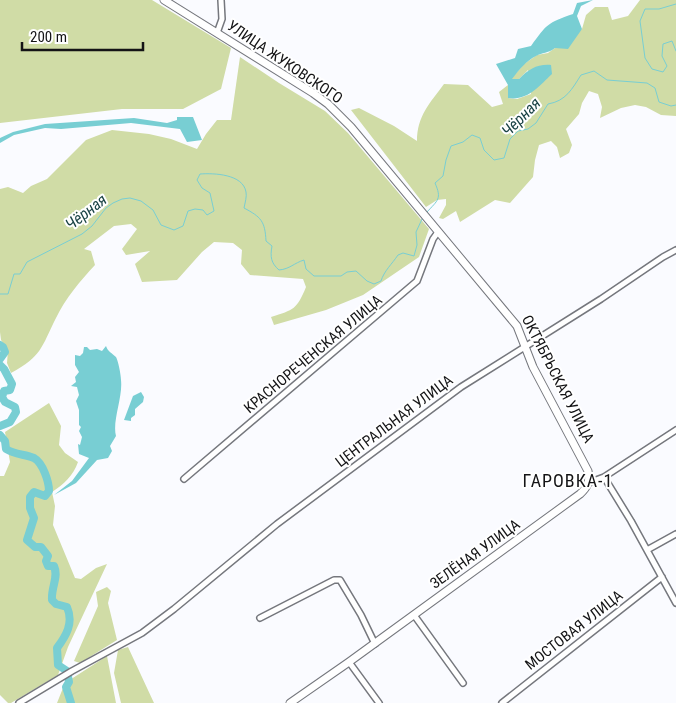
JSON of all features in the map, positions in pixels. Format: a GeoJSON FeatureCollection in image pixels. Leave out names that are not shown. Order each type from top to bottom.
{"type":"FeatureCollection","features":[{"type":"Feature","properties":{"kind":"main road","name":"УЛИЦА ЖУКОВСКОГО"},"geometry":{"type":"LineString","coordinates":[[164,0],[328,104],[351,127],[433,225]]}},
{"type":"Feature","properties":{"kind":"main road","name":"ОКТЯБРЬСКАЯ УЛИЦА"},"geometry":{"type":"LineString","coordinates":[[433,225],[517,326],[533,368],[584,462],[588,471],[588,483]]}},
{"type":"Feature","properties":{"kind":"main road","name":"ЗЕЛЁНАЯ УЛИЦА"},"geometry":{"type":"LineString","coordinates":[[290,703],[375,644],[580,494],[588,483]]}},
{"type":"Feature","properties":{"kind":"street"},"geometry":{"type":"LineString","coordinates":[[216,33],[222,19],[222,0]]}},
{"type":"Feature","properties":{"kind":"street","name":"КРАСНОРЕЧЕНСКАЯ УЛИЦА"},"geometry":{"type":"LineString","coordinates":[[184,480],[417,281],[433,239],[438,232]]}},
{"type":"Feature","properties":{"kind":"street","name":"ЦЕНТРАЛЬНАЯ УЛИЦА"},"geometry":{"type":"LineString","coordinates":[[19,703],[72,671],[142,633],[277,524],[461,387],[601,299],[663,256],[676,250]]}},
{"type":"Feature","properties":{"kind":"street","name":"ЗЕЛЁНАЯ УЛИЦА"},"geometry":{"type":"LineString","coordinates":[[588,483],[604,478],[676,430]]}},
{"type":"Feature","properties":{"kind":"street"},"geometry":{"type":"LineString","coordinates":[[604,478],[618,499],[676,603]]}},
{"type":"Feature","properties":{"kind":"street"},"geometry":{"type":"LineString","coordinates":[[647,550],[676,534]]}},
{"type":"Feature","properties":{"kind":"street","name":"МОСТОВАЯ УЛИЦА"},"geometry":{"type":"LineString","coordinates":[[502,703],[662,577]]}},
{"type":"Feature","properties":{"kind":"street"},"geometry":{"type":"LineString","coordinates":[[260,618],[334,580],[340,580],[361,615],[375,644]]}},
{"type":"Feature","properties":{"kind":"street"},"geometry":{"type":"LineString","coordinates":[[414,615],[464,683]]}},
{"type":"Feature","properties":{"kind":"street"},"geometry":{"type":"LineString","coordinates":[[349,662],[379,703]]}},
{"type":"Feature","properties":{"kind":"green space"},"geometry":{"type":"Polygon","coordinates":[[[0,0],[152,0],[231,48],[221,89],[183,109],[122,109],[0,123],[0,0]]]}},
{"type":"Feature","properties":{"kind":"green space"},"geometry":{"type":"Polygon","coordinates":[[[640,0],[676,0],[676,116],[661,115],[646,107],[635,105],[621,108],[600,118],[602,107],[598,94],[589,91],[582,103],[579,114],[566,129],[572,145],[569,153],[560,158],[557,147],[551,141],[539,145],[533,177],[510,203],[495,200],[460,222],[456,211],[443,219],[439,218],[446,205],[446,199],[437,200],[426,207],[351,110],[359,108],[394,126],[417,141],[419,124],[422,117],[444,84],[468,85],[492,107],[503,104],[499,92],[508,85],[508,98],[517,99],[531,94],[528,70],[519,79],[511,79],[524,64],[537,55],[548,53],[582,29],[586,15],[595,7],[608,7],[612,20],[628,16],[640,0]]]}},
{"type":"Feature","properties":{"kind":"green space"},"geometry":{"type":"Polygon","coordinates":[[[240,57],[325,111],[348,133],[429,229],[419,257],[363,295],[326,310],[274,325],[271,317],[294,308],[300,300],[306,287],[303,279],[250,275],[241,264],[242,250],[233,243],[214,242],[202,252],[177,280],[142,282],[135,264],[150,251],[126,255],[122,249],[137,229],[131,224],[114,226],[84,249],[91,251],[95,265],[64,304],[40,350],[29,361],[11,373],[7,363],[8,350],[1,340],[0,332],[0,189],[8,187],[23,193],[31,186],[47,179],[86,140],[112,130],[149,134],[171,139],[197,149],[217,120],[231,120],[240,57]]]}},
{"type":"Feature","properties":{"kind":"green space"},"geometry":{"type":"Polygon","coordinates":[[[49,403],[61,426],[59,445],[65,453],[78,462],[68,479],[52,492],[55,506],[53,525],[75,578],[81,579],[96,568],[107,564],[68,647],[58,675],[8,703],[0,695],[0,476],[4,476],[10,462],[5,432],[49,403]]]}},
{"type":"Feature","properties":{"kind":"green space"},"geometry":{"type":"Polygon","coordinates":[[[107,587],[111,591],[108,603],[117,640],[80,663],[74,661],[98,606],[96,592],[107,587]]]}},
{"type":"Feature","properties":{"kind":"green space"},"geometry":{"type":"Polygon","coordinates":[[[128,647],[154,703],[121,703],[114,673],[118,650],[128,647]]]}},
{"type":"Feature","properties":{"kind":"green space"},"geometry":{"type":"Polygon","coordinates":[[[107,656],[116,703],[57,703],[65,683],[107,656]]]}},
{"type":"Feature","properties":{"kind":"water"},"geometry":{"type":"Polygon","coordinates":[[[593,0],[581,6],[577,16],[582,29],[568,49],[555,48],[532,58],[512,79],[519,79],[530,70],[542,65],[551,65],[552,74],[533,92],[521,97],[508,98],[508,85],[496,64],[515,58],[518,49],[531,46],[548,25],[573,14],[577,3],[593,0]]]}},
{"type":"Feature","properties":{"kind":"water"},"geometry":{"type":"Polygon","coordinates":[[[177,117],[193,117],[202,140],[187,142],[180,129],[131,123],[61,129],[45,128],[14,135],[0,143],[0,138],[13,132],[45,124],[134,118],[167,123],[177,120],[177,117]]]}},
{"type":"Feature","properties":{"kind":"water"},"geometry":{"type":"Polygon","coordinates":[[[106,346],[117,359],[121,380],[115,423],[116,436],[110,446],[112,451],[108,458],[97,460],[76,483],[54,495],[72,481],[89,458],[79,454],[78,444],[80,445],[82,437],[79,431],[81,427],[79,425],[79,410],[76,401],[79,395],[77,387],[71,386],[76,382],[75,377],[79,372],[75,365],[75,355],[80,356],[83,353],[84,347],[90,350],[97,349],[102,351],[106,346]]]}},
{"type":"Feature","properties":{"kind":"water"},"geometry":{"type":"Polygon","coordinates":[[[141,392],[144,397],[143,402],[135,409],[135,415],[131,418],[131,421],[124,420],[133,396],[141,392]]]}},
{"type":"Feature","properties":{"kind":"waterway","name":"Чёрная"},"geometry":{"type":"LineString","coordinates":[[676,4],[659,9],[645,9],[640,21],[645,58],[652,69],[663,72],[667,66],[662,56],[663,44],[672,41],[676,51]]}},
{"type":"Feature","properties":{"kind":"waterway","name":"Чёрная"},"geometry":{"type":"LineString","coordinates":[[427,212],[438,199],[435,183],[443,176],[451,146],[463,142],[472,135],[480,138],[484,150],[494,160],[504,158],[510,139],[518,131],[528,129],[536,123],[548,104],[564,97],[581,75],[594,71],[607,80],[647,83],[655,88],[659,102],[671,106],[676,105]]}},
{"type":"Feature","properties":{"kind":"waterway","name":"Чёрная"},"geometry":{"type":"LineString","coordinates":[[0,294],[8,294],[14,274],[20,274],[27,262],[82,234],[92,226],[106,208],[122,199],[130,198],[141,201],[153,210],[161,225],[174,230],[183,226],[188,211],[195,209],[203,210],[207,215],[214,211],[210,193],[202,188],[197,180],[200,174],[227,176],[240,181],[244,186],[246,194],[244,208],[261,220],[265,229],[266,241],[272,246],[272,260],[279,270],[304,260],[306,269],[314,276],[341,276],[347,272],[356,271],[367,281],[374,284],[381,281],[398,255],[403,253],[414,256],[417,245],[416,232],[423,217]]}},
{"type":"Feature","properties":{"kind":"waterway"},"geometry":{"type":"LineString","coordinates":[[0,345],[5,352],[0,359]]}},
{"type":"Feature","properties":{"kind":"waterway"},"geometry":{"type":"LineString","coordinates":[[0,365],[12,384],[10,390],[4,391],[2,397],[5,402],[15,407],[16,412],[10,422],[0,426]]}},
{"type":"Feature","properties":{"kind":"waterway"},"geometry":{"type":"LineString","coordinates":[[0,435],[5,441],[6,449],[37,460],[43,468],[48,483],[49,491],[45,496],[34,492],[30,497],[30,508],[34,518],[27,540],[35,547],[41,547],[48,556],[46,561],[48,566],[54,566],[56,574],[52,600],[56,604],[67,607],[69,613],[68,629],[57,648],[58,665],[67,671],[69,682],[66,687],[71,703]]}},
{"type":"Feature","properties":{"kind":"district","name":"ГАРОВКА-1"},"geometry":{"type":"Point","coordinates":[568,480]}}]}
